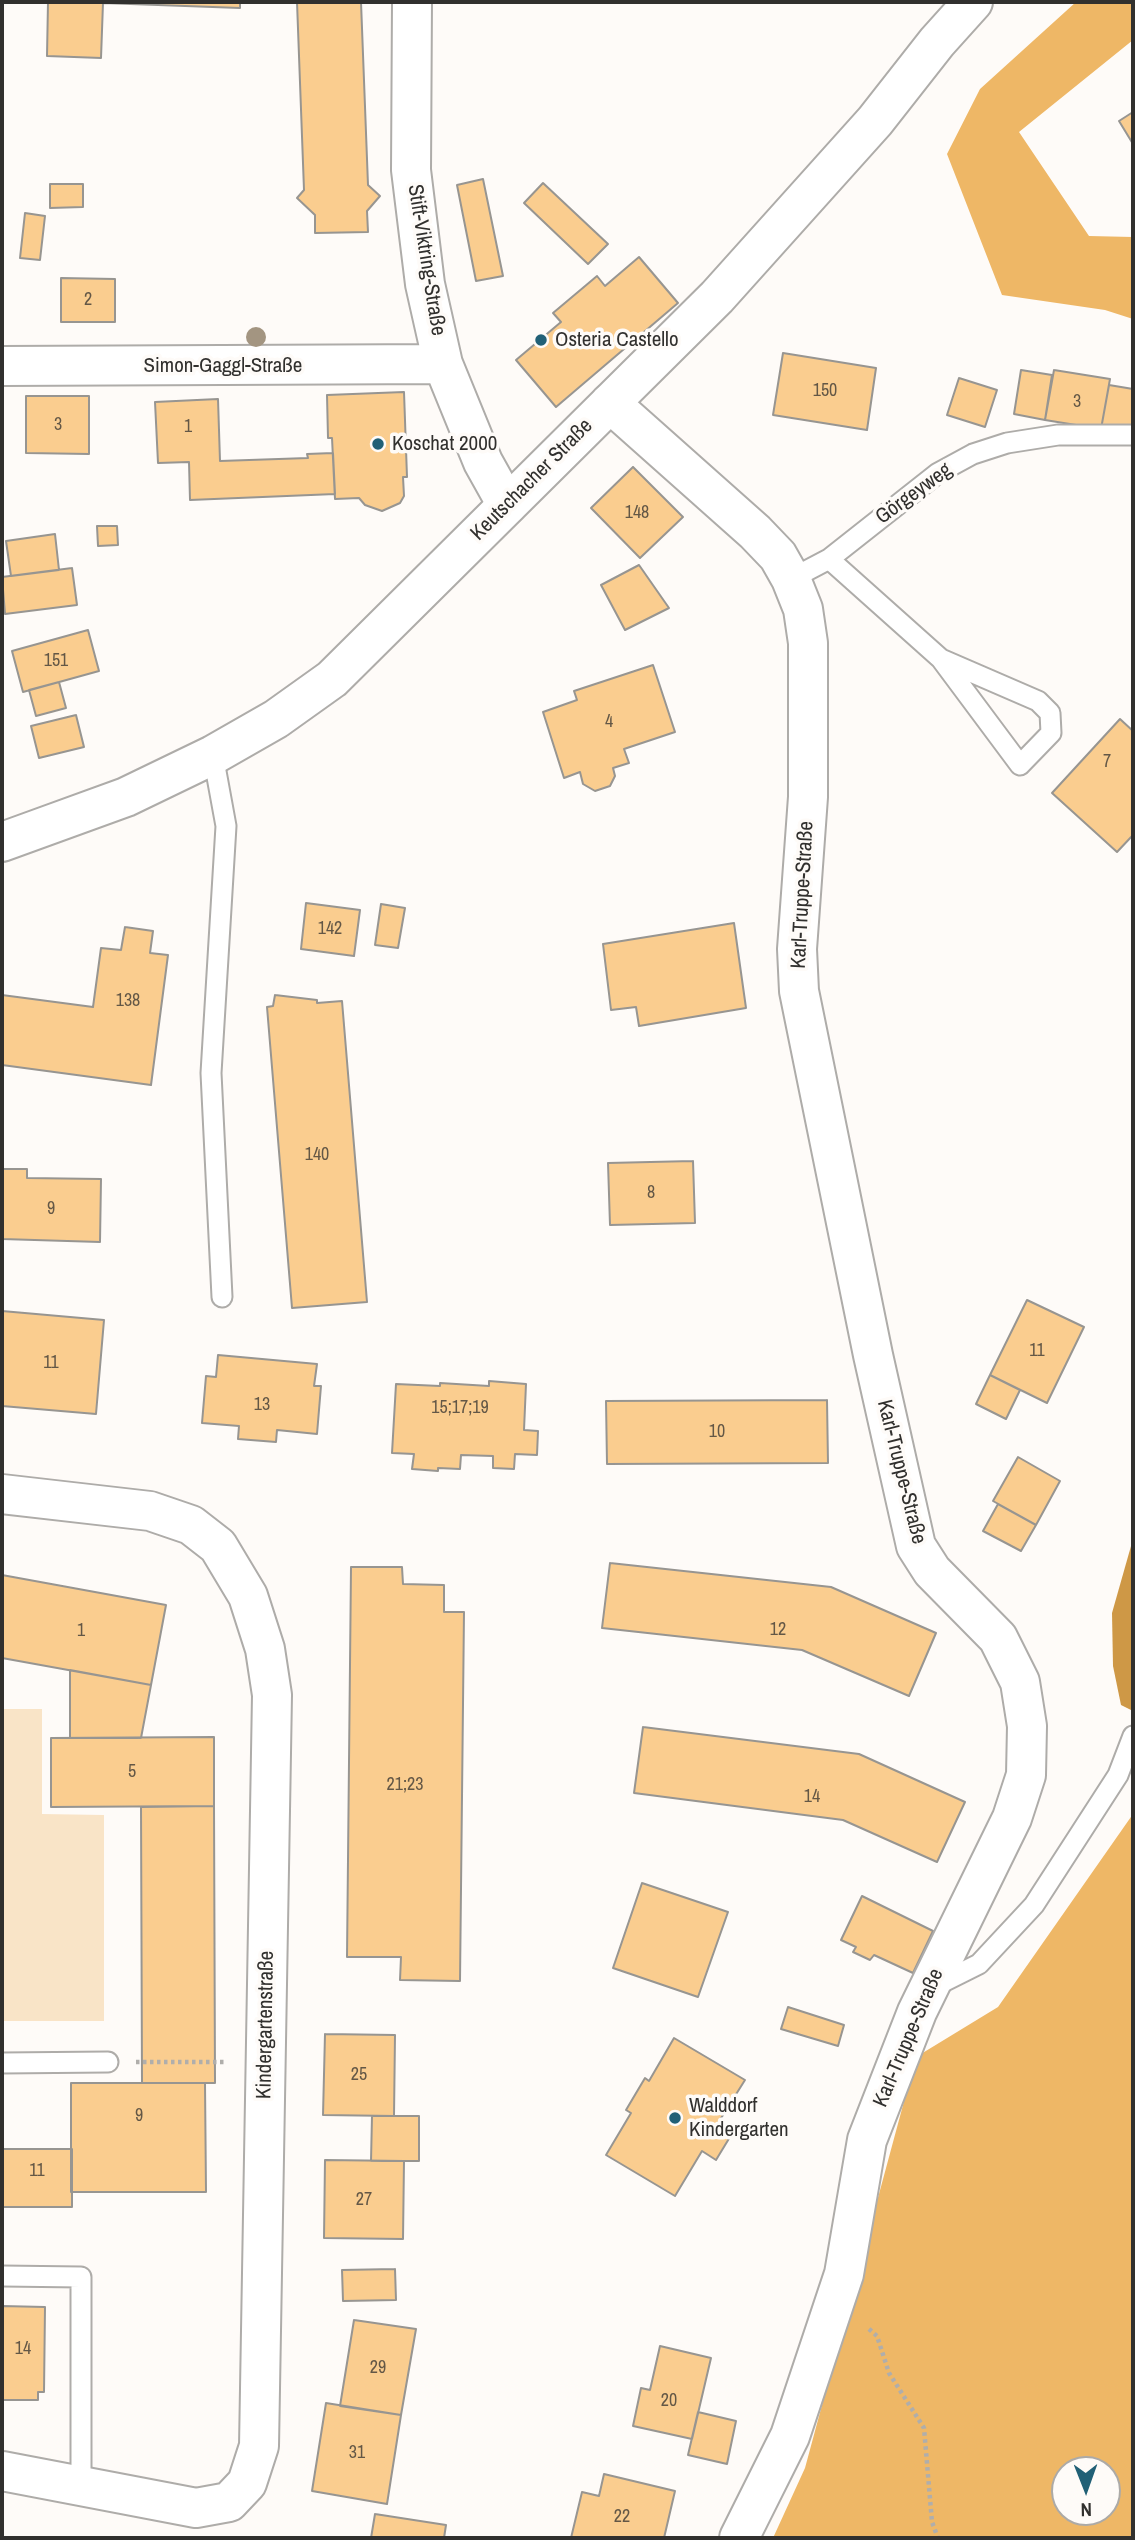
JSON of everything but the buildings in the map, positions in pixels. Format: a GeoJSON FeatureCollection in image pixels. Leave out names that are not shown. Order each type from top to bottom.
{"type":"FeatureCollection","features":[{"type":"Feature","properties":{"kind":"street","name":"Stift-Viktring-Straße"},"geometry":{"type":"LineString","coordinates":[[412,2],[411,170],[425,284],[443,364],[483,462],[507,505]]}},
{"type":"Feature","properties":{"kind":"street","name":"Keutschacher Straße"},"geometry":{"type":"LineString","coordinates":[[2,842],[126,797],[213,755],[276,719],[332,679],[717,297],[875,121],[950,20]]}},
{"type":"Feature","properties":{"kind":"street","name":"Simon-Gaggl-Straße"},"geometry":{"type":"LineString","coordinates":[[2,366],[443,364]]}},
{"type":"Feature","properties":{"kind":"street","name":"Karl-Truppe-Straße"},"geometry":{"type":"LineString","coordinates":[[610,403],[755,532],[778,556],[803,609],[808,643],[808,797],[797,949],[799,991],[873,1354],[916,1546],[932,1572],[998,1637],[1020,1682],[1027,1726],[1026,1775],[1012,1818],[917,2012],[867,2140],[844,2274],[790,2437],[739,2538]]}},
{"type":"Feature","properties":{"kind":"street","name":"Kindergartenstraße"},"geometry":{"type":"LineString","coordinates":[[2,1494],[150,1511],[191,1525],[218,1546],[248,1596],[265,1649],[272,1695],[258,2446],[247,2483],[229,2502],[196,2508],[2,2471]]}},
{"type":"Feature","properties":{"kind":"lane","name":"Görgeyweg"},"geometry":{"type":"LineString","coordinates":[[791,579],[829,559],[938,473],[973,454],[1007,443],[1058,435],[1133,435]]}},
{"type":"Feature","properties":{"kind":"lane"},"geometry":{"type":"LineString","coordinates":[[829,559],[941,659],[1020,765],[1051,733],[1051,713],[1038,701],[941,659]]}},
{"type":"Feature","properties":{"kind":"lane"},"geometry":{"type":"LineString","coordinates":[[213,755],[226,826],[211,1073],[222,1297]]}},
{"type":"Feature","properties":{"kind":"lane"},"geometry":{"type":"LineString","coordinates":[[928,1989],[979,1964],[1034,1905],[1118,1775],[1133,1736]]}},
{"type":"Feature","properties":{"kind":"lane"},"geometry":{"type":"LineString","coordinates":[[2,2063],[107,2062]]}},
{"type":"Feature","properties":{"kind":"lane"},"geometry":{"type":"LineString","coordinates":[[2,2276],[81,2277],[81,2486]]}},
{"type":"Feature","properties":{"kind":"path"},"geometry":{"type":"LineString","coordinates":[[107,2062],[265,2062]]}},
{"type":"Feature","properties":{"kind":"path"},"geometry":{"type":"LineString","coordinates":[[877,2336],[889,2373],[924,2428],[932,2522],[938,2538]]}},
{"type":"Feature","properties":{"kind":"shaded area"},"geometry":{"type":"Polygon","coordinates":[[[1076,2],[1133,2],[1133,40],[1019,132],[1089,236],[1133,237],[1133,319],[1105,310],[1002,295],[947,154],[980,89],[1076,2]]]}},
{"type":"Feature","properties":{"kind":"shaded area"},"geometry":{"type":"Polygon","coordinates":[[[1133,1539],[1133,1711],[1121,1705],[1113,1666],[1112,1613],[1133,1539]]]}},
{"type":"Feature","properties":{"kind":"shaded area"},"geometry":{"type":"Polygon","coordinates":[[[2,1709],[42,1709],[42,1814],[104,1815],[104,2021],[2,2021],[2,1709]]]}},
{"type":"Feature","properties":{"kind":"shaded area"},"geometry":{"type":"Polygon","coordinates":[[[1133,1814],[1133,2538],[773,2538],[805,2468],[916,2057],[998,2007],[1133,1814]]]}},
{"type":"Feature","properties":{"kind":"place","name":"Osteria Castello"},"geometry":{"type":"Point","coordinates":[541,340]}},
{"type":"Feature","properties":{"kind":"place","name":"Koschat 2000"},"geometry":{"type":"Point","coordinates":[378,444]}},
{"type":"Feature","properties":{"kind":"place","name":"Walddorf Kindergarten"},"geometry":{"type":"Point","coordinates":[675,2118]}}]}
